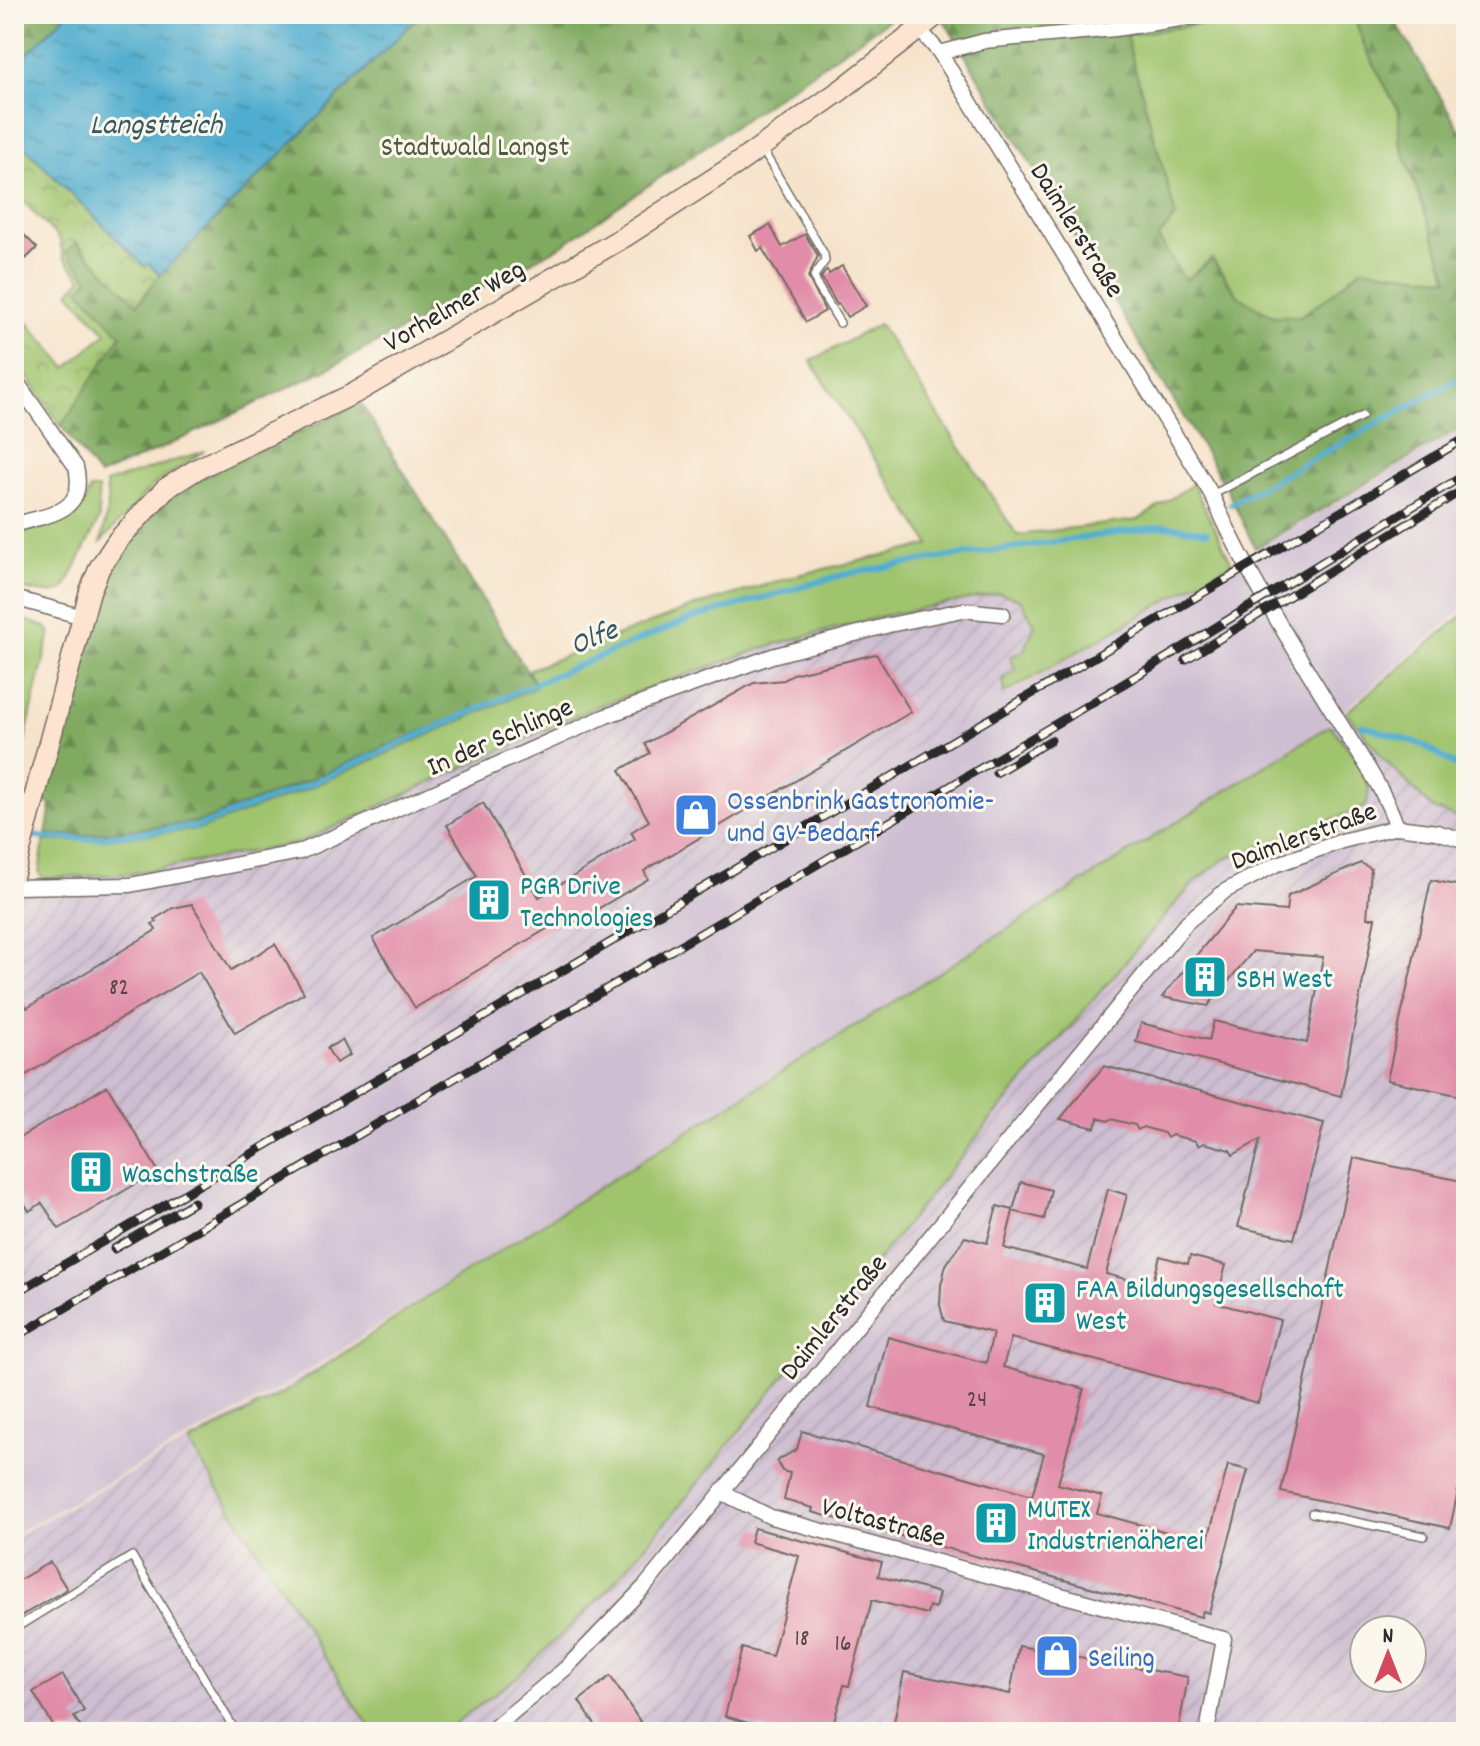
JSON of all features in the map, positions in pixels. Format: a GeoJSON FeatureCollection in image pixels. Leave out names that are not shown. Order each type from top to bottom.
{"type":"FeatureCollection","features":[{"type":"Feature","properties":{"kind":"street","name":"Vorhelmer Weg"},"geometry":{"type":"LineString","coordinates":[[14,873],[83,617],[100,567],[118,540],[165,489],[197,469],[355,393],[624,237],[761,147],[841,90],[938,14]]}},
{"type":"Feature","properties":{"kind":"street"},"geometry":{"type":"LineString","coordinates":[[940,53],[984,41],[1115,29],[1213,14]]}},
{"type":"Feature","properties":{"kind":"street","name":"Daimlerstraße"},"geometry":{"type":"LineString","coordinates":[[489,1732],[566,1668],[646,1585],[1187,922],[1225,891],[1275,865],[1342,841],[1397,827],[1380,786],[1234,546],[1212,495],[940,53],[919,29]]}},
{"type":"Feature","properties":{"kind":"street"},"geometry":{"type":"LineString","coordinates":[[14,378],[76,467],[78,489],[74,501],[65,509],[14,525]]}},
{"type":"Feature","properties":{"kind":"street"},"geometry":{"type":"LineString","coordinates":[[14,598],[83,617]]}},
{"type":"Feature","properties":{"kind":"street","name":"In der Schlinge"},"geometry":{"type":"LineString","coordinates":[[14,887],[130,885],[300,852],[606,716],[772,656],[889,625],[963,610],[1003,614]]}},
{"type":"Feature","properties":{"kind":"street"},"geometry":{"type":"LineString","coordinates":[[1397,827],[1437,832],[1466,841]]}},
{"type":"Feature","properties":{"kind":"street","name":"Voltastraße"},"geometry":{"type":"LineString","coordinates":[[721,1492],[771,1517],[1224,1639],[1207,1732]]}},
{"type":"Feature","properties":{"kind":"lane"},"geometry":{"type":"LineString","coordinates":[[761,147],[824,254],[825,261],[814,276],[840,323]]}},
{"type":"Feature","properties":{"kind":"lane"},"geometry":{"type":"LineString","coordinates":[[1212,495],[1362,416]]}},
{"type":"Feature","properties":{"kind":"lane"},"geometry":{"type":"LineString","coordinates":[[1312,1513],[1424,1536]]}},
{"type":"Feature","properties":{"kind":"lane"},"geometry":{"type":"LineString","coordinates":[[14,1629],[132,1556],[233,1727],[225,1732]]}},
{"type":"Feature","properties":{"kind":"shaded area"},"geometry":{"type":"Polygon","coordinates":[[[1466,427],[1466,607],[1325,727],[284,1386],[14,1534],[14,1283],[1466,427]]]}},
{"type":"Feature","properties":{"kind":"shaded area"},"geometry":{"type":"Polygon","coordinates":[[[999,593],[1020,599],[1035,625],[1005,696],[14,1283],[14,880],[129,874],[769,646],[883,616],[999,593]]]}},
{"type":"Feature","properties":{"kind":"shaded area"},"geometry":{"type":"Polygon","coordinates":[[[1466,610],[1466,1732],[14,1732],[14,1537],[285,1388],[1327,727],[1466,610]]]}},
{"type":"Feature","properties":{"kind":"green space"},"geometry":{"type":"Polygon","coordinates":[[[14,14],[67,14],[14,67],[14,14]]]}},
{"type":"Feature","properties":{"kind":"green space","name":"Stadtwald Langst"},"geometry":{"type":"Polygon","coordinates":[[[421,14],[897,14],[558,248],[325,370],[99,476],[61,426],[120,335],[79,289],[89,279],[65,252],[75,242],[138,304],[160,275],[421,14]]]}},
{"type":"Feature","properties":{"kind":"green space"},"geometry":{"type":"Polygon","coordinates":[[[940,14],[1268,14],[1126,35],[1176,216],[1158,238],[1185,280],[1212,259],[1238,296],[1273,316],[1300,316],[1362,268],[1449,279],[1399,139],[1399,112],[1366,49],[1353,14],[1391,14],[1466,140],[1466,425],[1255,548],[1225,485],[940,14]]]}},
{"type":"Feature","properties":{"kind":"green space"},"geometry":{"type":"Polygon","coordinates":[[[1268,14],[1353,14],[1366,49],[1399,112],[1399,140],[1449,280],[1362,268],[1300,316],[1273,316],[1237,296],[1212,259],[1185,281],[1158,238],[1126,35],[1268,14]]]}},
{"type":"Feature","properties":{"kind":"green space"},"geometry":{"type":"Polygon","coordinates":[[[14,137],[145,267],[149,264],[160,275],[137,304],[76,242],[66,252],[89,279],[79,289],[121,335],[61,426],[14,358],[14,307],[67,368],[106,333],[69,292],[82,279],[64,258],[59,238],[14,192],[14,137]]]}},
{"type":"Feature","properties":{"kind":"green space"},"geometry":{"type":"Polygon","coordinates":[[[879,324],[1017,535],[1138,520],[1193,484],[1232,563],[1004,694],[1003,679],[1016,670],[1010,657],[1024,651],[1035,625],[1020,599],[999,593],[883,616],[769,646],[600,705],[299,843],[129,874],[43,878],[39,873],[44,841],[87,841],[201,829],[307,789],[536,687],[528,670],[692,607],[802,574],[930,545],[811,361],[879,324]]]}},
{"type":"Feature","properties":{"kind":"green space"},"geometry":{"type":"Polygon","coordinates":[[[361,403],[534,683],[304,782],[200,822],[87,835],[46,835],[51,804],[43,801],[91,619],[109,569],[145,522],[168,499],[202,477],[361,403]]]}},
{"type":"Feature","properties":{"kind":"green space"},"geometry":{"type":"Polygon","coordinates":[[[205,451],[154,484],[101,542],[108,507],[106,483],[205,451]]]}},
{"type":"Feature","properties":{"kind":"green space"},"geometry":{"type":"Polygon","coordinates":[[[90,489],[98,489],[99,519],[65,588],[47,593],[14,587],[14,535],[69,517],[90,489]]]}},
{"type":"Feature","properties":{"kind":"green space"},"geometry":{"type":"Polygon","coordinates":[[[1466,613],[1466,821],[1433,809],[1386,761],[1347,712],[1466,613]]]}},
{"type":"Feature","properties":{"kind":"green space"},"geometry":{"type":"Polygon","coordinates":[[[14,616],[46,627],[50,633],[15,782],[14,808],[14,616]]]}},
{"type":"Feature","properties":{"kind":"green space"},"geometry":{"type":"Polygon","coordinates":[[[1330,725],[1365,774],[1368,796],[1365,807],[1223,860],[1193,883],[989,1122],[672,1515],[605,1593],[516,1678],[443,1732],[373,1732],[189,1443],[289,1390],[433,1293],[1330,725]]]}},
{"type":"Feature","properties":{"kind":"water","name":"Langstteich"},"geometry":{"type":"Polygon","coordinates":[[[67,14],[421,14],[160,275],[149,264],[145,267],[14,137],[14,67],[67,14]]]}},
{"type":"Feature","properties":{"kind":"building"},"geometry":{"type":"Polygon","coordinates":[[[14,225],[37,248],[14,270],[14,225]]]}},
{"type":"Feature","properties":{"kind":"building"},"geometry":{"type":"Polygon","coordinates":[[[770,225],[782,247],[805,234],[818,256],[808,277],[825,311],[806,322],[762,248],[758,251],[750,236],[770,225]]]}},
{"type":"Feature","properties":{"kind":"building"},"geometry":{"type":"Polygon","coordinates":[[[842,266],[866,306],[847,317],[821,277],[827,270],[829,274],[842,266]]]}},
{"type":"Feature","properties":{"kind":"building"},"geometry":{"type":"Polygon","coordinates":[[[876,654],[911,712],[644,871],[648,879],[574,923],[570,915],[415,1008],[373,938],[477,876],[447,825],[483,803],[539,897],[635,839],[631,832],[649,821],[620,770],[650,753],[645,744],[754,683],[784,680],[793,674],[876,654]]]}},
{"type":"Feature","properties":{"kind":"building"},"geometry":{"type":"Polygon","coordinates":[[[1361,863],[1371,869],[1367,918],[1375,918],[1341,1096],[1136,1042],[1141,1023],[1209,1040],[1214,1021],[1307,1043],[1323,957],[1253,951],[1208,1006],[1162,997],[1236,907],[1286,911],[1288,896],[1361,863]]]}},
{"type":"Feature","properties":{"kind":"building"},"geometry":{"type":"Polygon","coordinates":[[[1431,880],[1466,887],[1466,1097],[1387,1080],[1431,880]]]}},
{"type":"Feature","properties":{"kind":"building"},"geometry":{"type":"Polygon","coordinates":[[[192,904],[231,970],[275,944],[304,993],[235,1033],[199,972],[14,1082],[14,987],[27,1008],[156,930],[152,924],[157,922],[155,919],[173,908],[192,904]]]}},
{"type":"Feature","properties":{"kind":"building"},"geometry":{"type":"Polygon","coordinates":[[[342,1040],[350,1055],[336,1063],[327,1048],[342,1040]]]}},
{"type":"Feature","properties":{"kind":"building"},"geometry":{"type":"Polygon","coordinates":[[[1104,1066],[1324,1123],[1294,1239],[1238,1227],[1260,1140],[1233,1155],[1230,1150],[1204,1143],[1199,1146],[1196,1141],[1172,1135],[1167,1138],[1164,1133],[1143,1127],[1138,1130],[1135,1125],[1111,1119],[1098,1118],[1095,1128],[1060,1119],[1104,1066]]]}},
{"type":"Feature","properties":{"kind":"building"},"geometry":{"type":"Polygon","coordinates":[[[107,1086],[158,1171],[59,1229],[42,1203],[29,1211],[14,1186],[14,1172],[20,1168],[14,1157],[14,1141],[107,1086]]]}},
{"type":"Feature","properties":{"kind":"building"},"geometry":{"type":"Polygon","coordinates":[[[1354,1158],[1466,1182],[1466,1455],[1450,1528],[1281,1492],[1354,1158]]]}},
{"type":"Feature","properties":{"kind":"building"},"geometry":{"type":"Polygon","coordinates":[[[1021,1182],[1051,1190],[1044,1219],[1013,1211],[1004,1248],[1087,1269],[1108,1189],[1127,1195],[1106,1274],[1152,1286],[1160,1256],[1188,1264],[1190,1256],[1226,1265],[1216,1303],[1280,1320],[1258,1403],[1011,1338],[1003,1367],[1084,1389],[1058,1484],[1102,1496],[1097,1513],[1207,1543],[1228,1465],[1248,1470],[1209,1613],[1203,1611],[1201,1617],[812,1512],[813,1508],[784,1500],[790,1473],[782,1471],[777,1461],[797,1449],[802,1431],[1032,1496],[1044,1454],[870,1407],[888,1337],[986,1363],[993,1333],[944,1321],[940,1305],[941,1285],[946,1265],[965,1237],[987,1243],[997,1206],[1013,1210],[1021,1182]]]}},
{"type":"Feature","properties":{"kind":"building"},"geometry":{"type":"Polygon","coordinates":[[[754,1528],[882,1562],[878,1576],[939,1593],[935,1608],[929,1606],[927,1614],[872,1600],[849,1686],[844,1685],[831,1732],[779,1732],[725,1716],[742,1648],[772,1656],[799,1556],[750,1542],[754,1528]]]}},
{"type":"Feature","properties":{"kind":"building"},"geometry":{"type":"Polygon","coordinates":[[[50,1562],[67,1589],[14,1620],[14,1583],[50,1562]]]}},
{"type":"Feature","properties":{"kind":"building"},"geometry":{"type":"Polygon","coordinates":[[[1019,1646],[1188,1677],[1178,1732],[892,1732],[904,1672],[1010,1694],[1019,1646]]]}},
{"type":"Feature","properties":{"kind":"building"},"geometry":{"type":"Polygon","coordinates":[[[63,1675],[84,1711],[74,1717],[80,1726],[70,1732],[57,1732],[33,1692],[63,1675]]]}},
{"type":"Feature","properties":{"kind":"building"},"geometry":{"type":"Polygon","coordinates":[[[610,1676],[647,1732],[600,1732],[579,1701],[610,1676]]]}},
{"type":"Feature","properties":{"kind":"waterway"},"geometry":{"type":"LineString","coordinates":[[1231,504],[1466,375]]}},
{"type":"Feature","properties":{"kind":"waterway","name":"Olfe"},"geometry":{"type":"LineString","coordinates":[[14,831],[45,838],[87,839],[200,826],[305,786],[541,681],[690,619],[846,574],[1166,526],[1207,532]]}},
{"type":"Feature","properties":{"kind":"waterway","name":"Olfe"},"geometry":{"type":"LineString","coordinates":[[1362,725],[1423,745],[1466,772]]}},
{"type":"Feature","properties":{"kind":"railway"},"geometry":{"type":"LineString","coordinates":[[14,1294],[1466,438]]}},
{"type":"Feature","properties":{"kind":"railway"},"geometry":{"type":"LineString","coordinates":[[14,1338],[1120,686],[1466,474]]}},
{"type":"Feature","properties":{"kind":"railway"},"geometry":{"type":"LineString","coordinates":[[1185,660],[1466,488]]}},
{"type":"Feature","properties":{"kind":"railway"},"geometry":{"type":"LineString","coordinates":[[996,773],[1051,740]]}},
{"type":"Feature","properties":{"kind":"railway"},"geometry":{"type":"LineString","coordinates":[[114,1249],[194,1202]]}},
{"type":"Feature","properties":{"kind":"place","name":"Ossenbrink Gastronomie- und GV-Bedarf"},"geometry":{"type":"Point","coordinates":[696,815]}},
{"type":"Feature","properties":{"kind":"place","name":"PGR Drive Technologies"},"geometry":{"type":"Point","coordinates":[489,900]}},
{"type":"Feature","properties":{"kind":"place","name":"SBH West"},"geometry":{"type":"Point","coordinates":[1205,977]}},
{"type":"Feature","properties":{"kind":"place","name":"Waschstraße"},"geometry":{"type":"Point","coordinates":[91,1172]}},
{"type":"Feature","properties":{"kind":"place","name":"FAA Bildungsgesellschaft West"},"geometry":{"type":"Point","coordinates":[1045,1303]}},
{"type":"Feature","properties":{"kind":"place","name":"MUTEX Industrienäherei"},"geometry":{"type":"Point","coordinates":[996,1523]}},
{"type":"Feature","properties":{"kind":"place","name":"Seiling"},"geometry":{"type":"Point","coordinates":[1057,1656]}}]}
